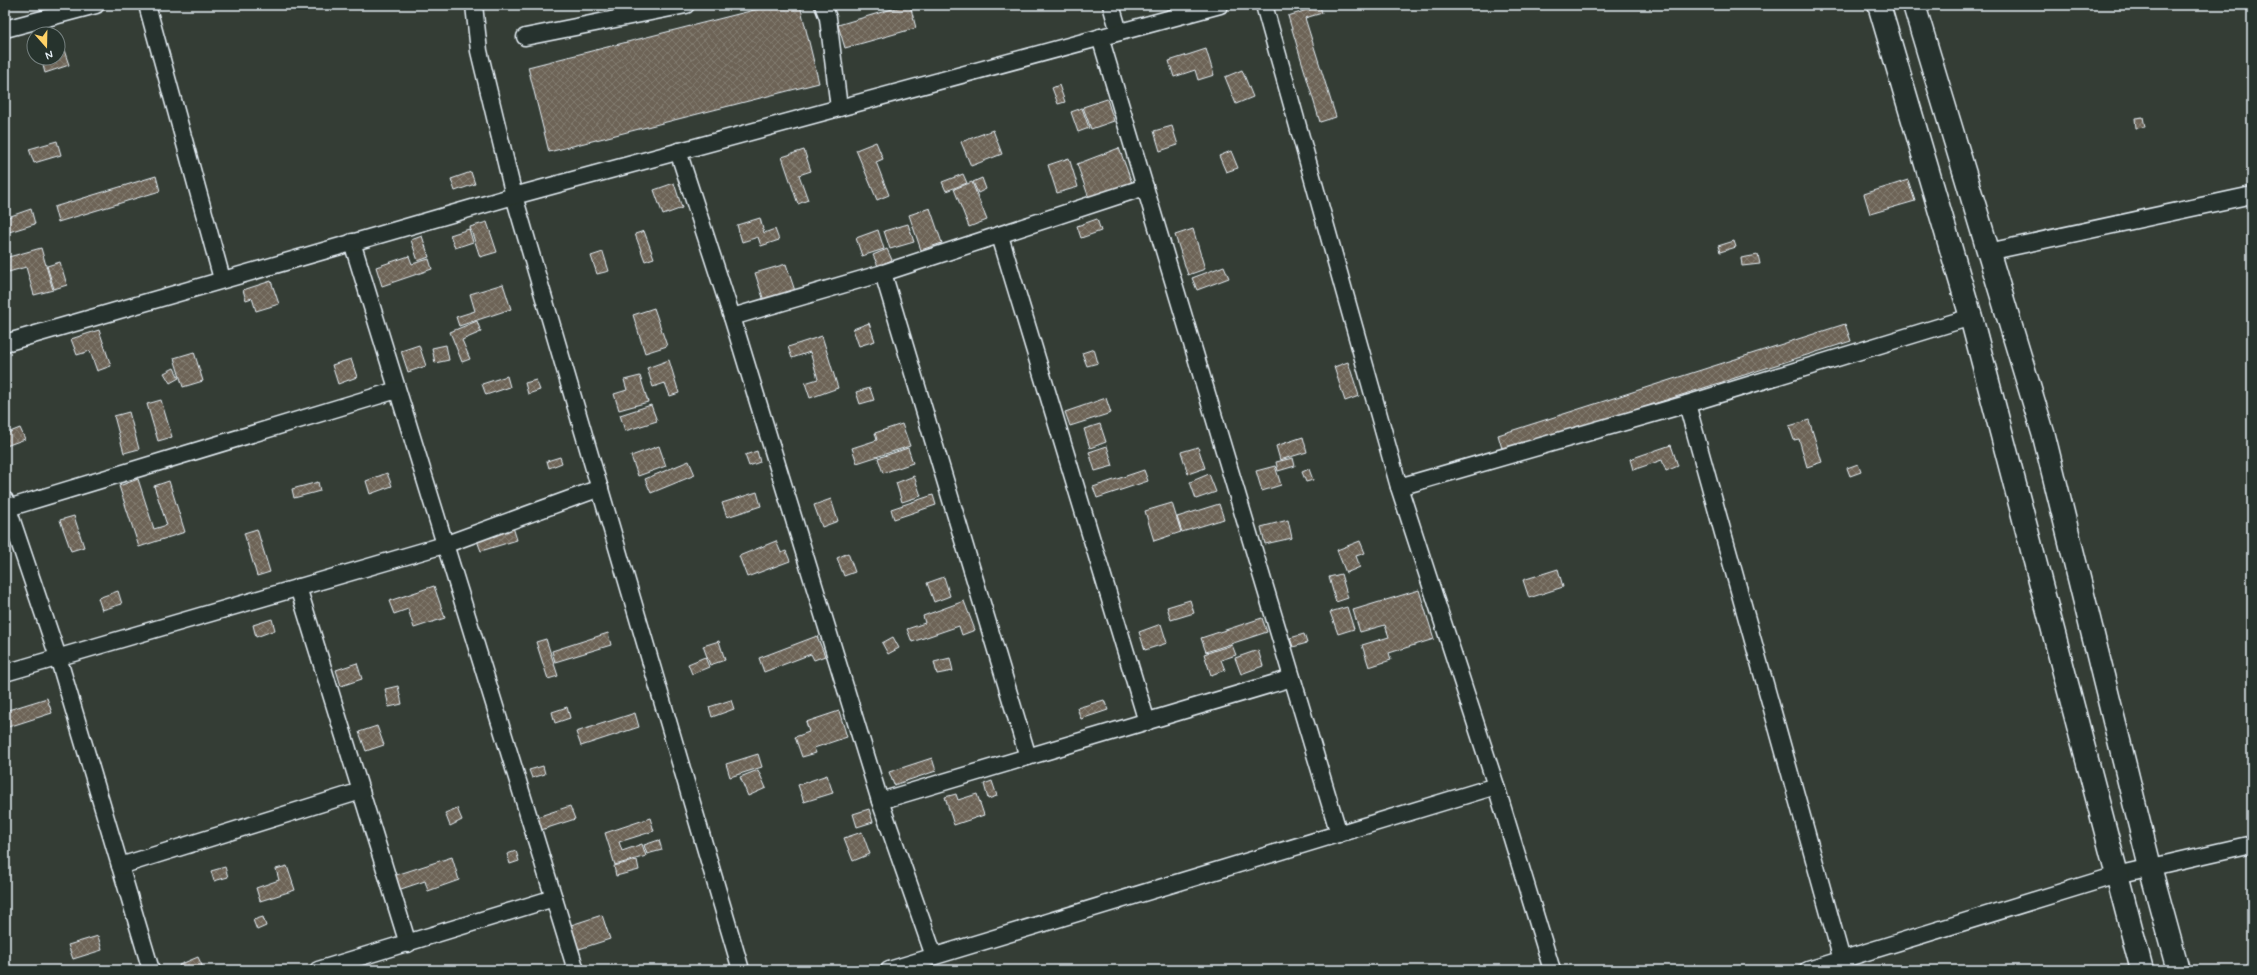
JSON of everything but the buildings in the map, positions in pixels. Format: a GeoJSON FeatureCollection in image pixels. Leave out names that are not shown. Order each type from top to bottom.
{"type":"FeatureCollection","features":[{"type":"Feature","properties":{"kind":"main road"},"geometry":{"type":"LineString","coordinates":[[1879,5],[1971,317],[2142,970]]}},
{"type":"Feature","properties":{"kind":"main road"},"geometry":{"type":"LineString","coordinates":[[1914,5],[2044,436],[2150,867],[2178,970]]}},
{"type":"Feature","properties":{"kind":"street"},"geometry":{"type":"LineString","coordinates":[[5,29],[96,5]]}},
{"type":"Feature","properties":{"kind":"street"},"geometry":{"type":"LineString","coordinates":[[146,5],[222,279]]}},
{"type":"Feature","properties":{"kind":"street"},"geometry":{"type":"LineString","coordinates":[[474,5],[480,51],[514,196],[742,970]]}},
{"type":"Feature","properties":{"kind":"street"},"geometry":{"type":"LineString","coordinates":[[525,37],[686,5]]}},
{"type":"Feature","properties":{"kind":"street"},"geometry":{"type":"LineString","coordinates":[[823,5],[828,18],[839,108]]}},
{"type":"Feature","properties":{"kind":"street"},"geometry":{"type":"LineString","coordinates":[[1111,5],[1119,32]]}},
{"type":"Feature","properties":{"kind":"street"},"geometry":{"type":"LineString","coordinates":[[5,343],[222,279],[514,196],[1220,5]]}},
{"type":"Feature","properties":{"kind":"street"},"geometry":{"type":"LineString","coordinates":[[1264,5],[1399,487],[1496,786],[1552,970]]}},
{"type":"Feature","properties":{"kind":"street"},"geometry":{"type":"LineString","coordinates":[[1100,37],[1339,834]]}},
{"type":"Feature","properties":{"kind":"street"},"geometry":{"type":"LineString","coordinates":[[678,151],[732,317],[880,801],[934,956]]}},
{"type":"Feature","properties":{"kind":"street"},"geometry":{"type":"LineString","coordinates":[[732,317],[884,273],[1145,187]]}},
{"type":"Feature","properties":{"kind":"street"},"geometry":{"type":"LineString","coordinates":[[1988,252],[2252,195]]}},
{"type":"Feature","properties":{"kind":"street"},"geometry":{"type":"LineString","coordinates":[[1000,236],[1147,722]]}},
{"type":"Feature","properties":{"kind":"street"},"geometry":{"type":"LineString","coordinates":[[352,242],[576,970]]}},
{"type":"Feature","properties":{"kind":"street"},"geometry":{"type":"LineString","coordinates":[[884,273],[1028,757]]}},
{"type":"Feature","properties":{"kind":"street"},"geometry":{"type":"LineString","coordinates":[[1399,487],[1687,404],[1971,317]]}},
{"type":"Feature","properties":{"kind":"street"},"geometry":{"type":"LineString","coordinates":[[151,970],[58,657],[6,504],[397,390]]}},
{"type":"Feature","properties":{"kind":"street"},"geometry":{"type":"LineString","coordinates":[[1687,404],[1842,960]]}},
{"type":"Feature","properties":{"kind":"street"},"geometry":{"type":"LineString","coordinates":[[5,673],[444,544],[600,488]]}},
{"type":"Feature","properties":{"kind":"street"},"geometry":{"type":"LineString","coordinates":[[298,587],[408,944]]}},
{"type":"Feature","properties":{"kind":"street"},"geometry":{"type":"LineString","coordinates":[[880,801],[1292,678]]}},
{"type":"Feature","properties":{"kind":"street"},"geometry":{"type":"LineString","coordinates":[[889,970],[1496,786]]}},
{"type":"Feature","properties":{"kind":"street"},"geometry":{"type":"LineString","coordinates":[[120,866],[362,792]]}},
{"type":"Feature","properties":{"kind":"street"},"geometry":{"type":"LineString","coordinates":[[1808,970],[2117,875],[2252,844]]}},
{"type":"Feature","properties":{"kind":"street"},"geometry":{"type":"LineString","coordinates":[[318,970],[408,944],[554,898]]}}]}
